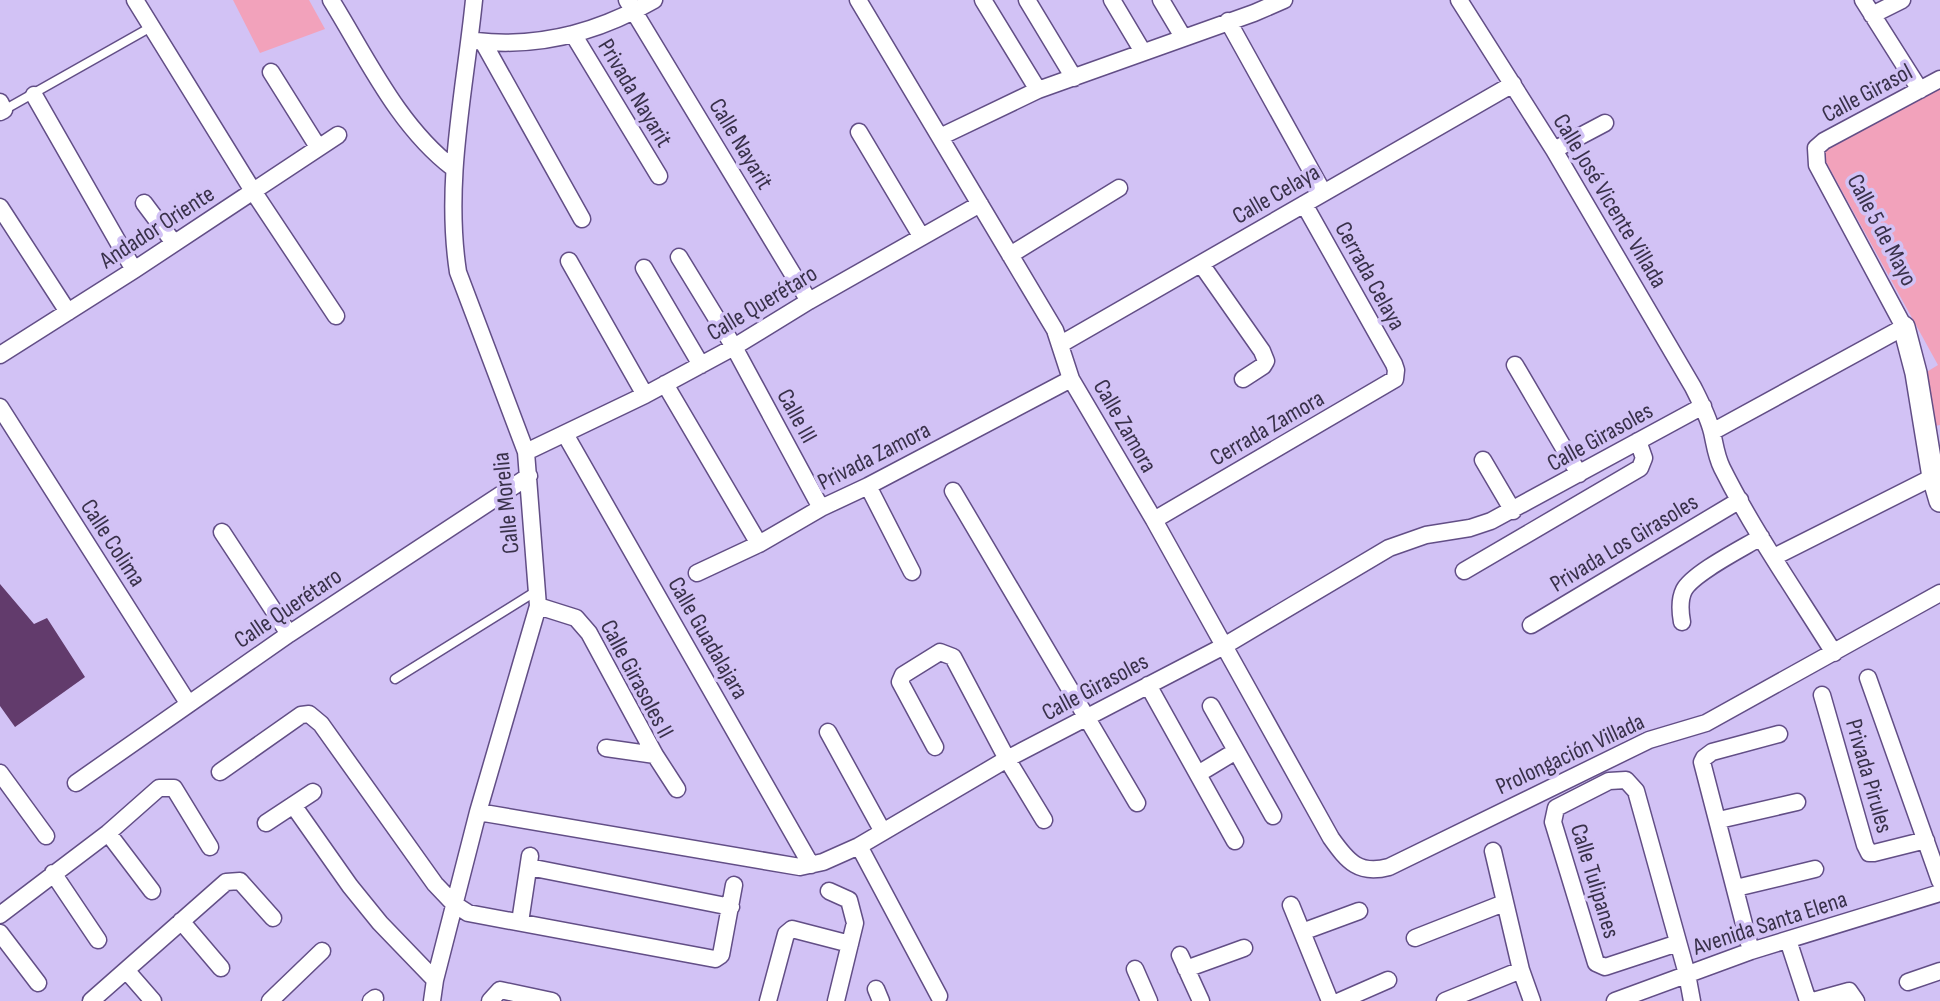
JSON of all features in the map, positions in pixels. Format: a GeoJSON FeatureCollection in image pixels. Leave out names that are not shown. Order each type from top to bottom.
{"type":"FeatureCollection","features":[{"type":"Feature","properties":{"kind":"street"},"geometry":{"type":"LineString","coordinates":[[136,0],[253,191],[336,316]]}},
{"type":"Feature","properties":{"kind":"street"},"geometry":{"type":"LineString","coordinates":[[331,0],[404,119],[420,139],[453,168]]}},
{"type":"Feature","properties":{"kind":"street","name":"Calle Morelia"},"geometry":{"type":"LineString","coordinates":[[432,1001],[478,812],[538,598],[526,452],[458,272],[454,246],[453,168],[477,41],[474,0]]}},
{"type":"Feature","properties":{"kind":"street"},"geometry":{"type":"LineString","coordinates":[[477,41],[513,44],[573,34],[630,6],[654,0]]}},
{"type":"Feature","properties":{"kind":"street","name":"Calle Zamora"},"geometry":{"type":"LineString","coordinates":[[858,0],[1061,344],[1071,379],[1154,520],[1332,838],[1341,852],[1361,869]]}},
{"type":"Feature","properties":{"kind":"street"},"geometry":{"type":"LineString","coordinates":[[983,0],[1038,90]]}},
{"type":"Feature","properties":{"kind":"street"},"geometry":{"type":"LineString","coordinates":[[1027,0],[1074,78]]}},
{"type":"Feature","properties":{"kind":"street"},"geometry":{"type":"LineString","coordinates":[[1112,0],[1143,52]]}},
{"type":"Feature","properties":{"kind":"street"},"geometry":{"type":"LineString","coordinates":[[1161,0],[1183,37]]}},
{"type":"Feature","properties":{"kind":"street"},"geometry":{"type":"LineString","coordinates":[[940,137],[1038,90],[1228,21],[1250,6],[1284,0]]}},
{"type":"Feature","properties":{"kind":"street","name":"Calle José Vicente Villada"},"geometry":{"type":"LineString","coordinates":[[1458,0],[1554,150],[1703,405],[1712,432]]}},
{"type":"Feature","properties":{"kind":"street"},"geometry":{"type":"LineString","coordinates":[[1863,0],[1920,90]]}},
{"type":"Feature","properties":{"kind":"street"},"geometry":{"type":"LineString","coordinates":[[1872,15],[1902,0]]}},
{"type":"Feature","properties":{"kind":"street","name":"Calle Nayarit"},"geometry":{"type":"LineString","coordinates":[[630,6],[809,300]]}},
{"type":"Feature","properties":{"kind":"street"},"geometry":{"type":"LineString","coordinates":[[1228,21],[1324,192]]}},
{"type":"Feature","properties":{"kind":"street","name":"Privada Nayarit"},"geometry":{"type":"LineString","coordinates":[[573,34],[659,176]]}},
{"type":"Feature","properties":{"kind":"street"},"geometry":{"type":"LineString","coordinates":[[477,41],[582,219]]}},
{"type":"Feature","properties":{"kind":"street"},"geometry":{"type":"LineString","coordinates":[[271,72],[318,146]]}},
{"type":"Feature","properties":{"kind":"street","name":"Calle Girasol"},"geometry":{"type":"LineString","coordinates":[[1816,148],[1940,79]]}},
{"type":"Feature","properties":{"kind":"street","name":"Calle Celaya"},"geometry":{"type":"LineString","coordinates":[[1061,344],[1513,83]]}},
{"type":"Feature","properties":{"kind":"street"},"geometry":{"type":"LineString","coordinates":[[34,94],[134,270]]}},
{"type":"Feature","properties":{"kind":"street"},"geometry":{"type":"LineString","coordinates":[[1554,150],[1605,122]]}},
{"type":"Feature","properties":{"kind":"street"},"geometry":{"type":"LineString","coordinates":[[859,132],[921,236]]}},
{"type":"Feature","properties":{"kind":"street","name":"Andador Oriente"},"geometry":{"type":"LineString","coordinates":[[0,355],[338,135]]}},
{"type":"Feature","properties":{"kind":"street","name":"Calle 5 de Mayo"},"geometry":{"type":"LineString","coordinates":[[1816,148],[1817,165],[1904,327],[1916,373],[1938,493]]}},
{"type":"Feature","properties":{"kind":"street"},"geometry":{"type":"LineString","coordinates":[[1010,255],[1119,188]]}},
{"type":"Feature","properties":{"kind":"street"},"geometry":{"type":"LineString","coordinates":[[144,203],[174,243]]}},
{"type":"Feature","properties":{"kind":"street","name":"Calle Querétaro"},"geometry":{"type":"LineString","coordinates":[[526,452],[734,347],[809,300],[980,204]]}},
{"type":"Feature","properties":{"kind":"street","name":"Cerrada Celaya"},"geometry":{"type":"LineString","coordinates":[[1304,204],[1396,370]]}},
{"type":"Feature","properties":{"kind":"street"},"geometry":{"type":"LineString","coordinates":[[0,207],[68,312]]}},
{"type":"Feature","properties":{"kind":"street","name":"Calle III"},"geometry":{"type":"LineString","coordinates":[[679,257],[734,347],[821,508]]}},
{"type":"Feature","properties":{"kind":"street"},"geometry":{"type":"LineString","coordinates":[[569,261],[645,394]]}},
{"type":"Feature","properties":{"kind":"street"},"geometry":{"type":"LineString","coordinates":[[1201,264],[1262,351],[1266,361],[1243,379]]}},
{"type":"Feature","properties":{"kind":"street"},"geometry":{"type":"LineString","coordinates":[[644,268],[701,365]]}},
{"type":"Feature","properties":{"kind":"street"},"geometry":{"type":"LineString","coordinates":[[1834,653],[1740,500],[1716,454],[1712,432],[1904,327]]}},
{"type":"Feature","properties":{"kind":"street"},"geometry":{"type":"LineString","coordinates":[[1516,365],[1579,474]]}},
{"type":"Feature","properties":{"kind":"street","name":"Cerrada Zamora"},"geometry":{"type":"LineString","coordinates":[[1154,520],[1395,379],[1396,370]]}},
{"type":"Feature","properties":{"kind":"street","name":"Privada Zamora"},"geometry":{"type":"LineString","coordinates":[[697,573],[759,544],[821,508],[1071,379]]}},
{"type":"Feature","properties":{"kind":"street"},"geometry":{"type":"LineString","coordinates":[[665,384],[759,544]]}},
{"type":"Feature","properties":{"kind":"street","name":"Calle Girasoles"},"geometry":{"type":"LineString","coordinates":[[478,812],[800,867],[811,865],[859,846],[1007,759],[1224,646],[1389,548],[1426,536],[1470,528],[1513,511],[1703,405]]}},
{"type":"Feature","properties":{"kind":"street","name":"Calle Colima"},"geometry":{"type":"LineString","coordinates":[[0,407],[188,703]]}},
{"type":"Feature","properties":{"kind":"street","name":"Calle Guadalajara"},"geometry":{"type":"LineString","coordinates":[[565,434],[811,865]]}},
{"type":"Feature","properties":{"kind":"street"},"geometry":{"type":"LineString","coordinates":[[1464,571],[1640,468],[1644,458],[1638,441]]}},
{"type":"Feature","properties":{"kind":"street"},"geometry":{"type":"LineString","coordinates":[[1483,460],[1513,511]]}},
{"type":"Feature","properties":{"kind":"street","name":"Calle Querétaro"},"geometry":{"type":"LineString","coordinates":[[76,783],[289,634],[529,476]]}},
{"type":"Feature","properties":{"kind":"street"},"geometry":{"type":"LineString","coordinates":[[868,486],[912,572]]}},
{"type":"Feature","properties":{"kind":"street"},"geometry":{"type":"LineString","coordinates":[[953,491],[1137,803]]}},
{"type":"Feature","properties":{"kind":"street"},"geometry":{"type":"LineString","coordinates":[[1774,557],[1938,493]]}},
{"type":"Feature","properties":{"kind":"street","name":"Privada Los Girasoles"},"geometry":{"type":"LineString","coordinates":[[1531,625],[1740,500]]}},
{"type":"Feature","properties":{"kind":"street"},"geometry":{"type":"LineString","coordinates":[[222,532],[289,634]]}},
{"type":"Feature","properties":{"kind":"street"},"geometry":{"type":"LineString","coordinates":[[1682,622],[1681,600],[1687,584],[1761,537]]}},
{"type":"Feature","properties":{"kind":"street","name":"Prolongación Villada"},"geometry":{"type":"LineString","coordinates":[[1361,869],[1374,871],[1389,867],[1649,740],[1706,723],[1940,593]]}},
{"type":"Feature","properties":{"kind":"street","name":"Calle Girasoles II"},"geometry":{"type":"LineString","coordinates":[[538,598],[576,618],[584,626],[655,755]]}},
{"type":"Feature","properties":{"kind":"street"},"geometry":{"type":"LineString","coordinates":[[935,747],[900,682],[903,675],[940,652],[945,652],[953,657],[1007,759],[1044,820]]}},
{"type":"Feature","properties":{"kind":"street","name":"Privada Pirules"},"geometry":{"type":"LineString","coordinates":[[1868,678],[1940,881]]}},
{"type":"Feature","properties":{"kind":"street"},"geometry":{"type":"LineString","coordinates":[[1148,685],[1235,841]]}},
{"type":"Feature","properties":{"kind":"street","name":"Privada Pirules"},"geometry":{"type":"LineString","coordinates":[[1822,695],[1869,853],[1926,840]]}},
{"type":"Feature","properties":{"kind":"street"},"geometry":{"type":"LineString","coordinates":[[1211,706],[1273,816]]}},
{"type":"Feature","properties":{"kind":"street"},"geometry":{"type":"LineString","coordinates":[[220,772],[301,715],[309,714],[321,724],[435,884],[454,904],[468,913],[715,959],[721,955],[734,886]]}},
{"type":"Feature","properties":{"kind":"street"},"geometry":{"type":"LineString","coordinates":[[828,732],[883,832]]}},
{"type":"Feature","properties":{"kind":"street"},"geometry":{"type":"LineString","coordinates":[[1751,951],[1719,820],[1702,766],[1704,758],[1712,752],[1779,734]]}},
{"type":"Feature","properties":{"kind":"street","name":"Calle Girasoles II"},"geometry":{"type":"LineString","coordinates":[[606,748],[655,755]]}},
{"type":"Feature","properties":{"kind":"street"},"geometry":{"type":"LineString","coordinates":[[1198,774],[1236,751]]}},
{"type":"Feature","properties":{"kind":"street"},"geometry":{"type":"LineString","coordinates":[[655,755],[677,789]]}},
{"type":"Feature","properties":{"kind":"street"},"geometry":{"type":"LineString","coordinates":[[0,773],[46,836]]}},
{"type":"Feature","properties":{"kind":"street","name":"Calle Tulipanes"},"geometry":{"type":"LineString","coordinates":[[1678,943],[1605,967],[1596,963],[1553,821],[1556,808],[1609,781],[1619,779],[1631,784],[1636,791],[1678,943],[1692,1001]]}},
{"type":"Feature","properties":{"kind":"street"},"geometry":{"type":"LineString","coordinates":[[0,915],[108,833],[159,788],[174,788],[210,847]]}},
{"type":"Feature","properties":{"kind":"street"},"geometry":{"type":"LineString","coordinates":[[266,822],[313,792]]}},
{"type":"Feature","properties":{"kind":"street"},"geometry":{"type":"LineString","coordinates":[[1719,820],[1797,802]]}},
{"type":"Feature","properties":{"kind":"street"},"geometry":{"type":"LineString","coordinates":[[293,805],[349,886],[380,923],[435,980]]}},
{"type":"Feature","properties":{"kind":"street"},"geometry":{"type":"LineString","coordinates":[[108,833],[152,891]]}},
{"type":"Feature","properties":{"kind":"street"},"geometry":{"type":"LineString","coordinates":[[859,846],[939,996]]}},
{"type":"Feature","properties":{"kind":"street"},"geometry":{"type":"LineString","coordinates":[[1493,851],[1521,970],[1532,1001]]}},
{"type":"Feature","properties":{"kind":"street"},"geometry":{"type":"LineString","coordinates":[[520,922],[529,862],[731,907]]}},
{"type":"Feature","properties":{"kind":"street"},"geometry":{"type":"LineString","coordinates":[[1736,888],[1815,869]]}},
{"type":"Feature","properties":{"kind":"street"},"geometry":{"type":"LineString","coordinates":[[53,873],[98,940]]}},
{"type":"Feature","properties":{"kind":"street"},"geometry":{"type":"LineString","coordinates":[[91,1001],[226,882],[240,881],[273,918]]}},
{"type":"Feature","properties":{"kind":"street"},"geometry":{"type":"LineString","coordinates":[[829,891],[849,900],[855,923],[836,1001]]}},
{"type":"Feature","properties":{"kind":"street","name":"Avenida Santa Elena"},"geometry":{"type":"LineString","coordinates":[[1615,1001],[1751,951],[1940,893]]}},
{"type":"Feature","properties":{"kind":"street"},"geometry":{"type":"LineString","coordinates":[[1415,938],[1504,903]]}},
{"type":"Feature","properties":{"kind":"street"},"geometry":{"type":"LineString","coordinates":[[1291,905],[1330,1001]]}},
{"type":"Feature","properties":{"kind":"street"},"geometry":{"type":"LineString","coordinates":[[1302,932],[1359,911]]}},
{"type":"Feature","properties":{"kind":"street"},"geometry":{"type":"LineString","coordinates":[[181,921],[221,968]]}},
{"type":"Feature","properties":{"kind":"street"},"geometry":{"type":"LineString","coordinates":[[768,1001],[786,934],[792,929],[850,944]]}},
{"type":"Feature","properties":{"kind":"street"},"geometry":{"type":"LineString","coordinates":[[0,933],[38,983]]}},
{"type":"Feature","properties":{"kind":"street"},"geometry":{"type":"LineString","coordinates":[[1788,940],[1808,1001]]}},
{"type":"Feature","properties":{"kind":"street"},"geometry":{"type":"LineString","coordinates":[[1201,1001],[1183,962],[1244,947]]}},
{"type":"Feature","properties":{"kind":"street"},"geometry":{"type":"LineString","coordinates":[[270,1001],[322,951]]}},
{"type":"Feature","properties":{"kind":"street"},"geometry":{"type":"LineString","coordinates":[[1135,969],[1149,1001]]}},
{"type":"Feature","properties":{"kind":"street"},"geometry":{"type":"LineString","coordinates":[[126,970],[153,1001]]}},
{"type":"Feature","properties":{"kind":"street"},"geometry":{"type":"LineString","coordinates":[[1445,1001],[1521,970]]}},
{"type":"Feature","properties":{"kind":"street"},"geometry":{"type":"LineString","coordinates":[[1908,982],[1940,971]]}},
{"type":"Feature","properties":{"kind":"street"},"geometry":{"type":"LineString","coordinates":[[1340,1001],[1388,980]]}},
{"type":"Feature","properties":{"kind":"street"},"geometry":{"type":"LineString","coordinates":[[490,1001],[500,990],[552,1001]]}},
{"type":"Feature","properties":{"kind":"street"},"geometry":{"type":"LineString","coordinates":[[1813,1001],[1849,991],[1856,1001]]}},
{"type":"Feature","properties":{"kind":"lane"},"geometry":{"type":"LineString","coordinates":[[2,108],[34,94],[151,27]]}},
{"type":"Feature","properties":{"kind":"lane"},"geometry":{"type":"LineString","coordinates":[[395,679],[538,598]]}},
{"type":"Feature","properties":{"kind":"shaded area"},"geometry":{"type":"Polygon","coordinates":[[[233,0],[309,0],[325,29],[260,53],[233,0]]]}},
{"type":"Feature","properties":{"kind":"shaded area"},"geometry":{"type":"Polygon","coordinates":[[[1940,89],[1940,425],[1935,426],[1925,373],[1938,365],[1821,153],[1940,89]]]}},
{"type":"Feature","properties":{"kind":"building"},"geometry":{"type":"Polygon","coordinates":[[[0,584],[34,624],[47,618],[85,677],[15,727],[0,706],[0,584]]]}}]}
